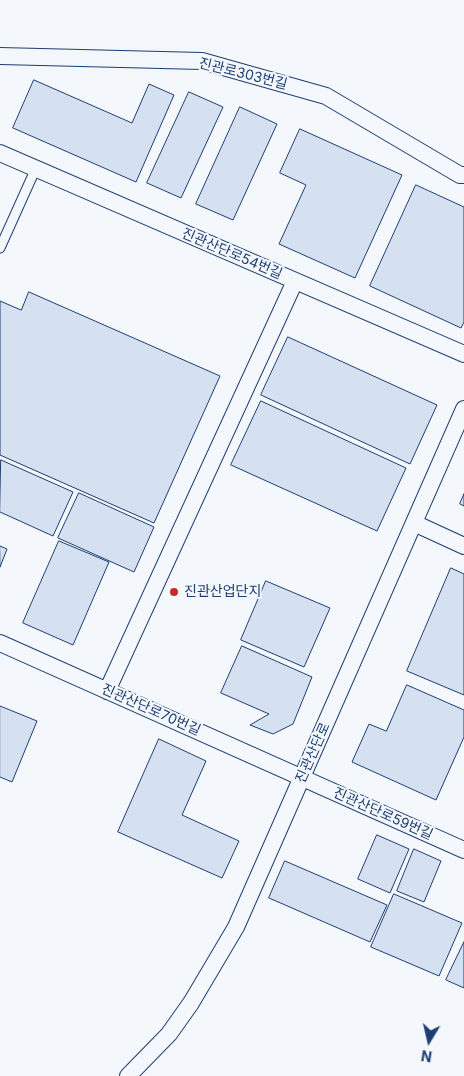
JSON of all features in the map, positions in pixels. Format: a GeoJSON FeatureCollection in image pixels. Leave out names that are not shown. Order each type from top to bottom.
{"type":"FeatureCollection","features":[{"type":"Feature","properties":{"kind":"street","name":"진관로303번길"},"geometry":{"type":"LineString","coordinates":[[0,56],[202,62],[326,96],[464,176]]}},
{"type":"Feature","properties":{"kind":"street","name":"진관산단로54번길"},"geometry":{"type":"LineString","coordinates":[[0,153],[464,354]]}},
{"type":"Feature","properties":{"kind":"street"},"geometry":{"type":"LineString","coordinates":[[107,691],[295,281]]}},
{"type":"Feature","properties":{"kind":"street","name":"진관산단로"},"geometry":{"type":"LineString","coordinates":[[128,1076],[170,1034],[236,927],[464,408]]}},
{"type":"Feature","properties":{"kind":"street"},"geometry":{"type":"LineString","coordinates":[[414,523],[464,546]]}},
{"type":"Feature","properties":{"kind":"street","name":"진관산단로70번길"},"geometry":{"type":"LineString","coordinates":[[0,643],[302,778]]}},
{"type":"Feature","properties":{"kind":"street","name":"진관산단로59번길"},"geometry":{"type":"LineString","coordinates":[[302,778],[464,850]]}},
{"type":"Feature","properties":{"kind":"lane"},"geometry":{"type":"LineString","coordinates":[[0,248],[36,168]]}},
{"type":"Feature","properties":{"kind":"building"},"geometry":{"type":"Polygon","coordinates":[[[34,80],[132,123],[149,84],[174,95],[136,182],[13,128],[34,80]]]}},
{"type":"Feature","properties":{"kind":"building"},"geometry":{"type":"Polygon","coordinates":[[[189,92],[223,107],[181,198],[147,183],[189,92]]]}},
{"type":"Feature","properties":{"kind":"building"},"geometry":{"type":"Polygon","coordinates":[[[240,107],[277,124],[233,220],[196,204],[240,107]]]}},
{"type":"Feature","properties":{"kind":"building"},"geometry":{"type":"Polygon","coordinates":[[[300,129],[402,175],[355,278],[279,244],[306,185],[280,173],[300,129]]]}},
{"type":"Feature","properties":{"kind":"building"},"geometry":{"type":"Polygon","coordinates":[[[416,185],[464,207],[464,322],[461,328],[370,286],[416,185]]]}},
{"type":"Feature","properties":{"kind":"building"},"geometry":{"type":"Polygon","coordinates":[[[29,292],[220,376],[154,523],[0,455],[0,301],[21,310],[29,292]]]}},
{"type":"Feature","properties":{"kind":"building"},"geometry":{"type":"Polygon","coordinates":[[[288,337],[437,405],[410,464],[261,395],[288,337]]]}},
{"type":"Feature","properties":{"kind":"building"},"geometry":{"type":"Polygon","coordinates":[[[261,401],[406,468],[377,531],[231,465],[261,401]]]}},
{"type":"Feature","properties":{"kind":"building"},"geometry":{"type":"Polygon","coordinates":[[[1,460],[73,492],[53,536],[0,512],[1,460]]]}},
{"type":"Feature","properties":{"kind":"building"},"geometry":{"type":"Polygon","coordinates":[[[79,493],[154,527],[134,572],[58,538],[79,493]]]}},
{"type":"Feature","properties":{"kind":"building"},"geometry":{"type":"Polygon","coordinates":[[[464,494],[464,506],[460,504],[464,494]]]}},
{"type":"Feature","properties":{"kind":"building"},"geometry":{"type":"Polygon","coordinates":[[[59,541],[109,562],[73,645],[23,623],[59,541]]]}},
{"type":"Feature","properties":{"kind":"building"},"geometry":{"type":"Polygon","coordinates":[[[0,546],[7,549],[0,567],[0,546]]]}},
{"type":"Feature","properties":{"kind":"building"},"geometry":{"type":"Polygon","coordinates":[[[451,568],[464,574],[464,695],[407,671],[451,568]]]}},
{"type":"Feature","properties":{"kind":"building"},"geometry":{"type":"Polygon","coordinates":[[[266,581],[330,608],[304,667],[241,640],[266,581]]]}},
{"type":"Feature","properties":{"kind":"building"},"geometry":{"type":"Polygon","coordinates":[[[242,646],[312,677],[293,724],[273,734],[250,725],[269,714],[221,693],[242,646]]]}},
{"type":"Feature","properties":{"kind":"building"},"geometry":{"type":"Polygon","coordinates":[[[407,685],[464,710],[464,737],[436,800],[352,762],[369,724],[386,731],[407,685]]]}},
{"type":"Feature","properties":{"kind":"building"},"geometry":{"type":"Polygon","coordinates":[[[0,706],[37,721],[12,782],[0,777],[0,706]]]}},
{"type":"Feature","properties":{"kind":"building"},"geometry":{"type":"Polygon","coordinates":[[[159,739],[206,761],[182,815],[239,841],[222,878],[118,832],[159,739]]]}},
{"type":"Feature","properties":{"kind":"building"},"geometry":{"type":"Polygon","coordinates":[[[377,835],[409,849],[390,893],[358,879],[377,835]]]}},
{"type":"Feature","properties":{"kind":"building"},"geometry":{"type":"Polygon","coordinates":[[[414,849],[441,861],[424,902],[397,891],[414,849]]]}},
{"type":"Feature","properties":{"kind":"building"},"geometry":{"type":"Polygon","coordinates":[[[285,861],[387,905],[370,942],[269,898],[285,861]]]}},
{"type":"Feature","properties":{"kind":"building"},"geometry":{"type":"Polygon","coordinates":[[[394,894],[462,923],[439,976],[371,947],[394,894]]]}},
{"type":"Feature","properties":{"kind":"building"},"geometry":{"type":"Polygon","coordinates":[[[464,942],[464,988],[446,980],[464,942]]]}},
{"type":"Feature","properties":{"kind":"place","name":"진관산업단지"},"geometry":{"type":"Point","coordinates":[174,592]}}]}
